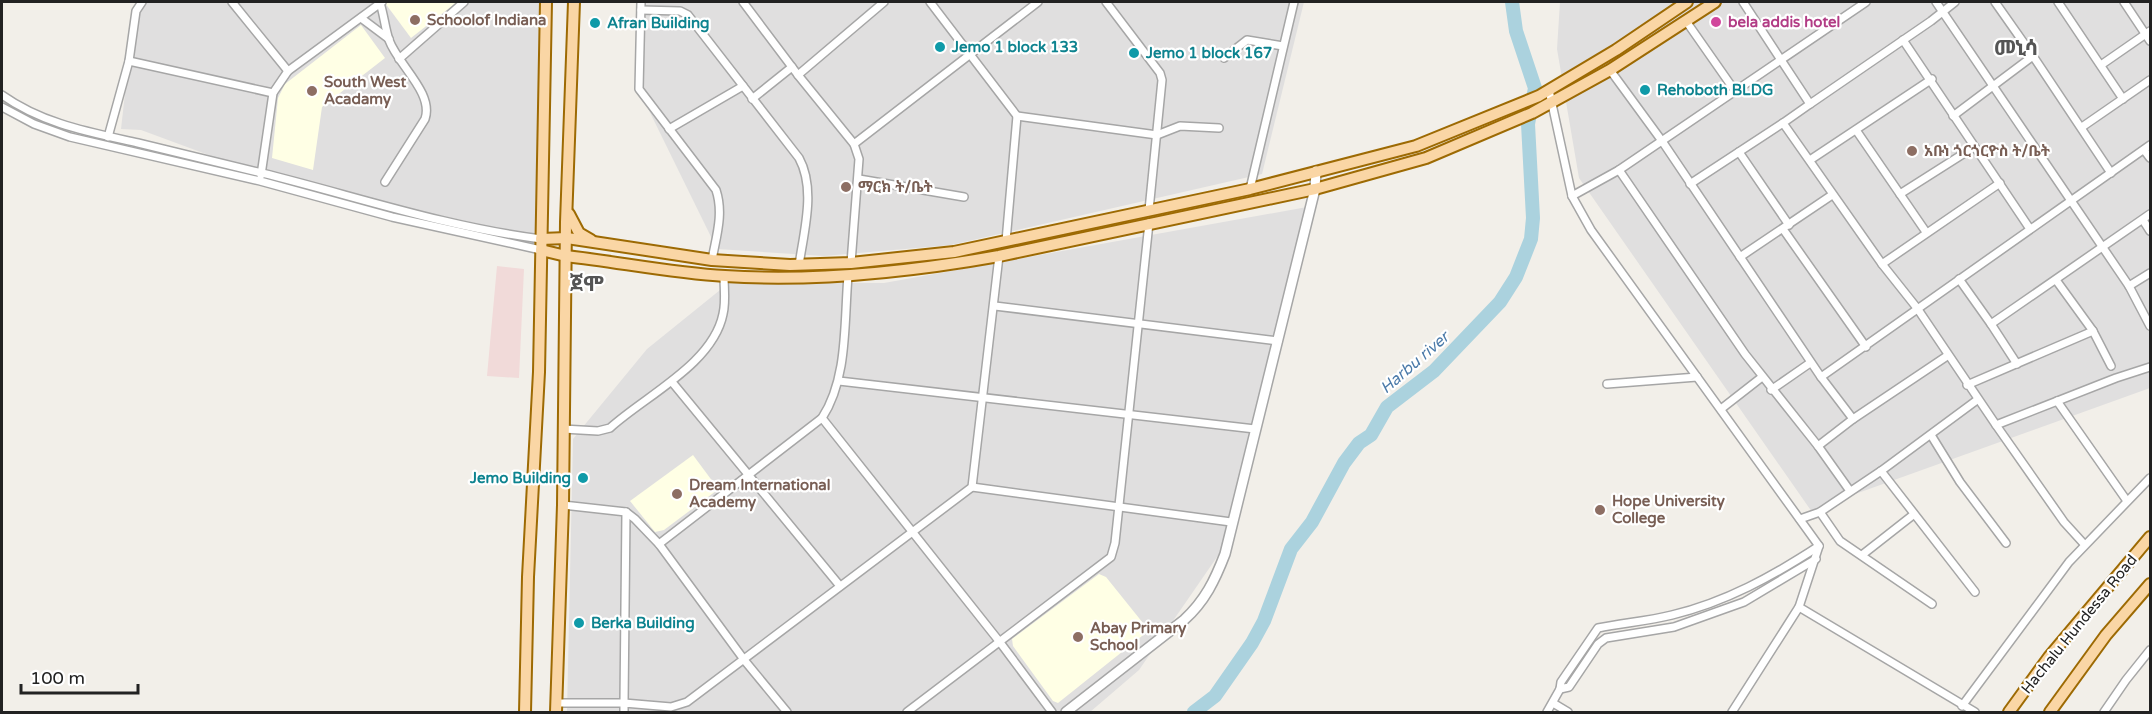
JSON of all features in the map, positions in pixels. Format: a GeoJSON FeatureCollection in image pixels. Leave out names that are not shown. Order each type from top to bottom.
{"type":"FeatureCollection","features":[{"type":"Feature","properties":{"kind":"main road"},"geometry":{"type":"LineString","coordinates":[[525,712],[528,577],[537,423],[546,2]]}},
{"type":"Feature","properties":{"kind":"main road"},"geometry":{"type":"LineString","coordinates":[[556,708],[563,505],[567,206],[574,2]]}},
{"type":"Feature","properties":{"kind":"main road"},"geometry":{"type":"LineString","coordinates":[[541,244],[566,256],[724,276],[848,276],[949,265],[1315,189],[1426,158],[1532,113],[1547,96],[1687,2]]}},
{"type":"Feature","properties":{"kind":"main road"},"geometry":{"type":"LineString","coordinates":[[541,244],[567,238],[712,260],[799,264],[851,264],[954,252],[1250,189],[1416,146],[1610,70],[1715,2]]}},
{"type":"Feature","properties":{"kind":"main road"},"geometry":{"type":"LineString","coordinates":[[567,206],[573,226],[594,242]]}},
{"type":"Feature","properties":{"kind":"main road"},"geometry":{"type":"LineString","coordinates":[[1042,233],[1043,245]]}},
{"type":"Feature","properties":{"kind":"main road"},"geometry":{"type":"LineString","coordinates":[[566,285],[585,258]]}},
{"type":"Feature","properties":{"kind":"main road","name":"Hachalu Hundessa Road"},"geometry":{"type":"LineString","coordinates":[[2009,712],[2049,657],[2151,537]]}},
{"type":"Feature","properties":{"kind":"main road"},"geometry":{"type":"LineString","coordinates":[[2050,712],[2106,635],[2151,584]]}},
{"type":"Feature","properties":{"kind":"street"},"geometry":{"type":"LineString","coordinates":[[108,137],[129,61],[136,12],[142,2]]}},
{"type":"Feature","properties":{"kind":"street"},"geometry":{"type":"LineString","coordinates":[[232,2],[288,71]]}},
{"type":"Feature","properties":{"kind":"street"},"geometry":{"type":"LineString","coordinates":[[261,177],[273,93],[288,71],[381,2],[389,39],[399,59],[422,92],[428,111],[385,182]]}},
{"type":"Feature","properties":{"kind":"street"},"geometry":{"type":"LineString","coordinates":[[399,59],[464,2]]}},
{"type":"Feature","properties":{"kind":"street"},"geometry":{"type":"LineString","coordinates":[[641,2],[639,89],[710,181],[720,202],[720,217],[712,260]]}},
{"type":"Feature","properties":{"kind":"street"},"geometry":{"type":"LineString","coordinates":[[744,2],[798,75],[854,144],[859,159],[859,179],[851,264]]}},
{"type":"Feature","properties":{"kind":"street"},"geometry":{"type":"LineString","coordinates":[[798,75],[884,2]]}},
{"type":"Feature","properties":{"kind":"street"},"geometry":{"type":"LineString","coordinates":[[930,2],[1017,116],[1006,241]]}},
{"type":"Feature","properties":{"kind":"street"},"geometry":{"type":"LineString","coordinates":[[854,144],[1038,2]]}},
{"type":"Feature","properties":{"kind":"street"},"geometry":{"type":"LineString","coordinates":[[1106,2],[1160,73],[1162,88],[1149,210]]}},
{"type":"Feature","properties":{"kind":"street"},"geometry":{"type":"LineString","coordinates":[[1743,2],[1810,104]]}},
{"type":"Feature","properties":{"kind":"street"},"geometry":{"type":"LineString","coordinates":[[1572,196],[1619,170],[1866,2]]}},
{"type":"Feature","properties":{"kind":"street"},"geometry":{"type":"LineString","coordinates":[[1936,2],[2129,286],[2151,326]]}},
{"type":"Feature","properties":{"kind":"street"},"geometry":{"type":"LineString","coordinates":[[1690,183],[1783,123],[1955,2]]}},
{"type":"Feature","properties":{"kind":"street"},"geometry":{"type":"LineString","coordinates":[[1995,2],[2082,126],[2111,173]]}},
{"type":"Feature","properties":{"kind":"street"},"geometry":{"type":"LineString","coordinates":[[2058,2],[2123,99]]}},
{"type":"Feature","properties":{"kind":"street"},"geometry":{"type":"LineString","coordinates":[[2101,66],[2149,35],[2124,2]]}},
{"type":"Feature","properties":{"kind":"street"},"geometry":{"type":"LineString","coordinates":[[1250,189],[1291,4]]}},
{"type":"Feature","properties":{"kind":"street"},"geometry":{"type":"LineString","coordinates":[[641,10],[680,11],[688,15],[799,158],[804,169],[806,210],[799,264]]}},
{"type":"Feature","properties":{"kind":"street"},"geometry":{"type":"LineString","coordinates":[[361,18],[389,39]]}},
{"type":"Feature","properties":{"kind":"street"},"geometry":{"type":"LineString","coordinates":[[1686,21],[1735,91]]}},
{"type":"Feature","properties":{"kind":"street"},"geometry":{"type":"LineString","coordinates":[[1224,58],[1247,40],[1283,46]]}},
{"type":"Feature","properties":{"kind":"street"},"geometry":{"type":"LineString","coordinates":[[1904,40],[2030,229]]}},
{"type":"Feature","properties":{"kind":"street"},"geometry":{"type":"LineString","coordinates":[[1953,116],[2033,56]]}},
{"type":"Feature","properties":{"kind":"street"},"geometry":{"type":"LineString","coordinates":[[129,61],[273,93]]}},
{"type":"Feature","properties":{"kind":"street"},"geometry":{"type":"LineString","coordinates":[[752,99],[792,67]]}},
{"type":"Feature","properties":{"kind":"street"},"geometry":{"type":"LineString","coordinates":[[1610,70],[1662,141],[1810,363],[1853,419]]}},
{"type":"Feature","properties":{"kind":"street"},"geometry":{"type":"LineString","coordinates":[[1810,160],[1932,79]]}},
{"type":"Feature","properties":{"kind":"street"},"geometry":{"type":"LineString","coordinates":[[2082,126],[2151,80]]}},
{"type":"Feature","properties":{"kind":"street"},"geometry":{"type":"LineString","coordinates":[[669,129],[743,86]]}},
{"type":"Feature","properties":{"kind":"street"},"geometry":{"type":"LineString","coordinates":[[2,95],[27,111],[71,129],[541,244]]}},
{"type":"Feature","properties":{"kind":"street"},"geometry":{"type":"LineString","coordinates":[[1547,96],[1572,196],[1591,230],[1819,546],[1799,607],[1732,712]]}},
{"type":"Feature","properties":{"kind":"street"},"geometry":{"type":"LineString","coordinates":[[2,107],[14,115],[70,137],[261,177],[392,217],[541,244]]}},
{"type":"Feature","properties":{"kind":"street"},"geometry":{"type":"LineString","coordinates":[[2,118],[27,111]]}},
{"type":"Feature","properties":{"kind":"street"},"geometry":{"type":"LineString","coordinates":[[1017,116],[1157,135],[1180,126],[1219,128]]}},
{"type":"Feature","properties":{"kind":"street"},"geometry":{"type":"LineString","coordinates":[[1783,123],[1881,264],[1917,308],[1977,400],[2064,522],[2084,544]]}},
{"type":"Feature","properties":{"kind":"street"},"geometry":{"type":"LineString","coordinates":[[1856,130],[1926,232]]}},
{"type":"Feature","properties":{"kind":"street"},"geometry":{"type":"LineString","coordinates":[[1900,194],[1974,147]]}},
{"type":"Feature","properties":{"kind":"street"},"geometry":{"type":"LineString","coordinates":[[1821,377],[2147,148],[2151,158]]}},
{"type":"Feature","properties":{"kind":"street"},"geometry":{"type":"LineString","coordinates":[[1739,152],[1866,346]]}},
{"type":"Feature","properties":{"kind":"street"},"geometry":{"type":"LineString","coordinates":[[1619,170],[1762,377],[1818,446],[1850,491]]}},
{"type":"Feature","properties":{"kind":"street"},"geometry":{"type":"LineString","coordinates":[[1066,712],[1198,607],[1219,572],[1315,189],[1316,171]]}},
{"type":"Feature","properties":{"kind":"street"},"geometry":{"type":"LineString","coordinates":[[859,179],[964,196]]}},
{"type":"Feature","properties":{"kind":"street"},"geometry":{"type":"LineString","coordinates":[[1881,264],[2000,183]]}},
{"type":"Feature","properties":{"kind":"street"},"geometry":{"type":"LineString","coordinates":[[1740,257],[1832,195]]}},
{"type":"Feature","properties":{"kind":"street"},"geometry":{"type":"LineString","coordinates":[[1991,324],[2151,214]]}},
{"type":"Feature","properties":{"kind":"street"},"geometry":{"type":"LineString","coordinates":[[2143,220],[2151,231]]}},
{"type":"Feature","properties":{"kind":"street"},"geometry":{"type":"LineString","coordinates":[[907,712],[1111,557],[1115,543],[1149,223]]}},
{"type":"Feature","properties":{"kind":"street"},"geometry":{"type":"LineString","coordinates":[[972,487],[995,306],[999,255]]}},
{"type":"Feature","properties":{"kind":"street"},"geometry":{"type":"LineString","coordinates":[[2129,286],[2151,273]]}},
{"type":"Feature","properties":{"kind":"street"},"geometry":{"type":"LineString","coordinates":[[563,429],[604,430],[672,382],[692,363],[720,324],[724,313],[724,276]]}},
{"type":"Feature","properties":{"kind":"street"},"geometry":{"type":"LineString","coordinates":[[659,544],[822,418],[831,403],[839,381],[848,276]]}},
{"type":"Feature","properties":{"kind":"street"},"geometry":{"type":"LineString","coordinates":[[1959,279],[2017,364]]}},
{"type":"Feature","properties":{"kind":"street"},"geometry":{"type":"LineString","coordinates":[[2056,280],[2093,331],[2111,366]]}},
{"type":"Feature","properties":{"kind":"street"},"geometry":{"type":"LineString","coordinates":[[995,306],[1278,341]]}},
{"type":"Feature","properties":{"kind":"street"},"geometry":{"type":"LineString","coordinates":[[1967,385],[2093,331]]}},
{"type":"Feature","properties":{"kind":"street"},"geometry":{"type":"LineString","coordinates":[[1818,446],[1853,419],[1947,356]]}},
{"type":"Feature","properties":{"kind":"street"},"geometry":{"type":"LineString","coordinates":[[1772,390],[1810,363]]}},
{"type":"Feature","properties":{"kind":"street"},"geometry":{"type":"LineString","coordinates":[[1996,425],[2151,367]]}},
{"type":"Feature","properties":{"kind":"street"},"geometry":{"type":"LineString","coordinates":[[1607,384],[1697,376]]}},
{"type":"Feature","properties":{"kind":"street"},"geometry":{"type":"LineString","coordinates":[[1720,409],[1762,377]]}},
{"type":"Feature","properties":{"kind":"street"},"geometry":{"type":"LineString","coordinates":[[839,381],[1255,429]]}},
{"type":"Feature","properties":{"kind":"street"},"geometry":{"type":"LineString","coordinates":[[672,382],[840,586]]}},
{"type":"Feature","properties":{"kind":"street"},"geometry":{"type":"LineString","coordinates":[[1800,519],[1820,512],[1881,471],[1977,400]]}},
{"type":"Feature","properties":{"kind":"street"},"geometry":{"type":"LineString","coordinates":[[2057,401],[2127,501]]}},
{"type":"Feature","properties":{"kind":"street"},"geometry":{"type":"LineString","coordinates":[[822,418],[911,534],[999,641],[1052,712]]}},
{"type":"Feature","properties":{"kind":"street"},"geometry":{"type":"LineString","coordinates":[[1930,435],[1960,482],[2006,543]]}},
{"type":"Feature","properties":{"kind":"street"},"geometry":{"type":"LineString","coordinates":[[1881,471],[1975,592]]}},
{"type":"Feature","properties":{"kind":"street"},"geometry":{"type":"LineString","coordinates":[[1962,706],[2084,544],[2151,478]]}},
{"type":"Feature","properties":{"kind":"street"},"geometry":{"type":"LineString","coordinates":[[556,708],[624,703],[675,705],[687,702],[745,661],[972,487],[1231,522]]}},
{"type":"Feature","properties":{"kind":"street"},"geometry":{"type":"LineString","coordinates":[[563,505],[626,512],[659,544],[745,661],[787,712]]}},
{"type":"Feature","properties":{"kind":"street"},"geometry":{"type":"LineString","coordinates":[[624,712],[626,512]]}},
{"type":"Feature","properties":{"kind":"street"},"geometry":{"type":"LineString","coordinates":[[1820,512],[1840,541],[1932,604]]}},
{"type":"Feature","properties":{"kind":"street"},"geometry":{"type":"LineString","coordinates":[[1862,555],[1913,515]]}},
{"type":"Feature","properties":{"kind":"street"},"geometry":{"type":"LineString","coordinates":[[1547,712],[1560,689],[1564,676],[1598,628],[1673,615],[1743,591],[1774,576],[1819,546]]}},
{"type":"Feature","properties":{"kind":"street"},"geometry":{"type":"LineString","coordinates":[[1560,689],[1569,687],[1598,644],[1606,638],[1674,627],[1744,602],[1816,559]]}},
{"type":"Feature","properties":{"kind":"street"},"geometry":{"type":"LineString","coordinates":[[1799,607],[1975,712]]}},
{"type":"Feature","properties":{"kind":"street"},"geometry":{"type":"LineString","coordinates":[[1673,615],[1674,627]]}},
{"type":"Feature","properties":{"kind":"street"},"geometry":{"type":"LineString","coordinates":[[2104,712],[2151,650]]}},
{"type":"Feature","properties":{"kind":"street"},"geometry":{"type":"LineString","coordinates":[[1553,703],[1568,712]]}},
{"type":"Feature","properties":{"kind":"street"},"geometry":{"type":"LineString","coordinates":[[675,705],[681,712]]}},
{"type":"Feature","properties":{"kind":"shaded area"},"geometry":{"type":"Polygon","coordinates":[[[139,2],[544,2],[540,238],[263,175],[141,130],[121,129],[135,5],[139,2]]]}},
{"type":"Feature","properties":{"kind":"shaded area","name":"Schoolof Indiana"},"geometry":{"type":"Polygon","coordinates":[[[457,2],[411,38],[385,3],[457,2]]]}},
{"type":"Feature","properties":{"kind":"shaded area"},"geometry":{"type":"Polygon","coordinates":[[[641,2],[1304,2],[1262,174],[951,245],[824,256],[717,249],[636,84],[641,2]]]}},
{"type":"Feature","properties":{"kind":"shaded area"},"geometry":{"type":"Polygon","coordinates":[[[1560,2],[2150,2],[2150,388],[1819,507],[1812,512],[1579,178],[1557,49],[1560,2]]]}},
{"type":"Feature","properties":{"kind":"shaded area","name":"South West Acadamy"},"geometry":{"type":"Polygon","coordinates":[[[361,25],[385,58],[322,107],[313,170],[272,158],[278,98],[285,84],[361,25]]]}},
{"type":"Feature","properties":{"kind":"shaded area"},"geometry":{"type":"Polygon","coordinates":[[[1307,207],[1226,544],[1139,670],[1090,712],[567,712],[573,439],[647,349],[730,282],[884,283],[1307,207]]]}},
{"type":"Feature","properties":{"kind":"shaded area"},"geometry":{"type":"Polygon","coordinates":[[[497,266],[524,269],[519,378],[487,376],[497,266]]]}},
{"type":"Feature","properties":{"kind":"shaded area","name":"Dream International Academy"},"geometry":{"type":"Polygon","coordinates":[[[693,455],[716,486],[716,491],[664,530],[655,532],[630,501],[693,455]]]}},
{"type":"Feature","properties":{"kind":"shaded area","name":"Abay Primary School"},"geometry":{"type":"Polygon","coordinates":[[[1099,574],[1106,577],[1147,628],[1147,632],[1058,703],[1053,701],[1013,646],[1012,639],[1099,574]]]}},
{"type":"Feature","properties":{"kind":"waterway","name":"Harbu river"},"geometry":{"type":"LineString","coordinates":[[1194,712],[1215,696],[1252,643],[1264,621],[1291,549],[1312,522],[1344,463],[1359,443],[1371,435],[1387,407],[1434,371],[1500,302],[1516,277],[1531,239],[1533,218],[1528,124],[1535,88],[1516,31],[1512,2]]}},
{"type":"Feature","properties":{"kind":"place","name":"Schoolof Indiana"},"geometry":{"type":"Point","coordinates":[415,20]}},
{"type":"Feature","properties":{"kind":"place","name":"bela addis hotel"},"geometry":{"type":"Point","coordinates":[1716,22]}},
{"type":"Feature","properties":{"kind":"place","name":"Afran Building"},"geometry":{"type":"Point","coordinates":[595,23]}},
{"type":"Feature","properties":{"kind":"place","name":"Jemo 1 block 133"},"geometry":{"type":"Point","coordinates":[940,47]}},
{"type":"Feature","properties":{"kind":"place","name":"Jemo 1 block 167"},"geometry":{"type":"Point","coordinates":[1134,53]}},
{"type":"Feature","properties":{"kind":"place","name":"Rehoboth BLDG"},"geometry":{"type":"Point","coordinates":[1645,90]}},
{"type":"Feature","properties":{"kind":"place","name":"South West Acadamy"},"geometry":{"type":"Point","coordinates":[312,91]}},
{"type":"Feature","properties":{"kind":"place","name":"አቡነ ጎርጎርዮስ ት/ቤት"},"geometry":{"type":"Point","coordinates":[1912,151]}},
{"type":"Feature","properties":{"kind":"place","name":"ማርክ ት/ቤት"},"geometry":{"type":"Point","coordinates":[846,187]}},
{"type":"Feature","properties":{"kind":"place","name":"Jemo Building"},"geometry":{"type":"Point","coordinates":[583,478]}},
{"type":"Feature","properties":{"kind":"place","name":"Dream International Academy"},"geometry":{"type":"Point","coordinates":[677,494]}},
{"type":"Feature","properties":{"kind":"place","name":"Hope University College"},"geometry":{"type":"Point","coordinates":[1600,510]}},
{"type":"Feature","properties":{"kind":"place","name":"Berka Building"},"geometry":{"type":"Point","coordinates":[579,623]}},
{"type":"Feature","properties":{"kind":"place","name":"Abay Primary School"},"geometry":{"type":"Point","coordinates":[1078,637]}},
{"type":"Feature","properties":{"kind":"district","name":"መኒሳ"},"geometry":{"type":"Point","coordinates":[2016,48]}},
{"type":"Feature","properties":{"kind":"district","name":"ጀሞ"},"geometry":{"type":"Point","coordinates":[587,284]}}]}
